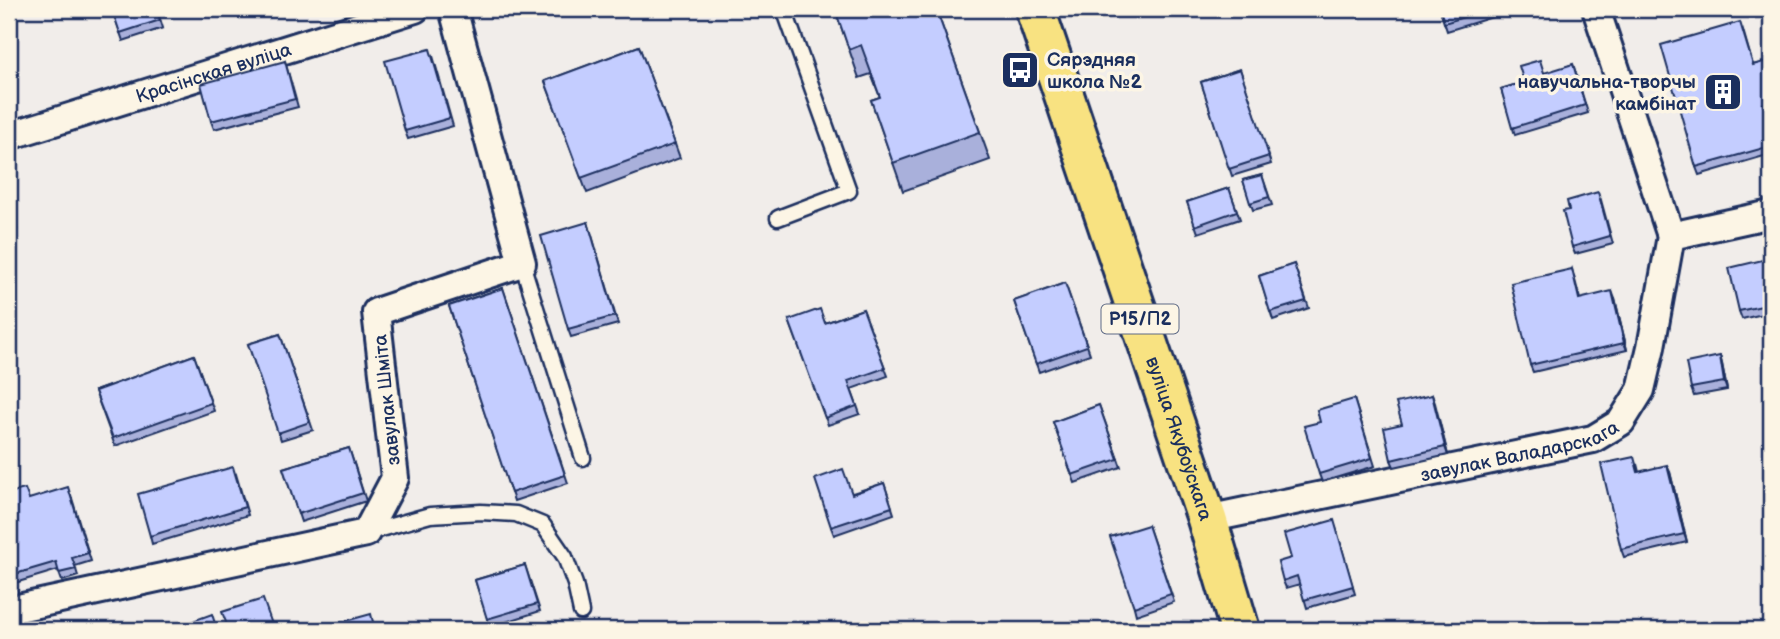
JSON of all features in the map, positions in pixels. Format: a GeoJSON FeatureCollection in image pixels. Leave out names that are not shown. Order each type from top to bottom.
{"type":"FeatureCollection","features":[{"type":"Feature","properties":{"kind":"main road","name":"вуліца Якубоўскага"},"geometry":{"type":"LineString","coordinates":[[1035,9],[1207,519],[1240,630]]}},
{"type":"Feature","properties":{"kind":"street","name":"Красінская вуліца"},"geometry":{"type":"LineString","coordinates":[[9,136],[415,9]]}},
{"type":"Feature","properties":{"kind":"street"},"geometry":{"type":"LineString","coordinates":[[453,9],[522,263]]}},
{"type":"Feature","properties":{"kind":"street"},"geometry":{"type":"LineString","coordinates":[[1596,9],[1671,236],[1771,214]]}},
{"type":"Feature","properties":{"kind":"street","name":"завулак Валадарскага"},"geometry":{"type":"LineString","coordinates":[[1207,519],[1592,439],[1621,422],[1641,390],[1671,236]]}},
{"type":"Feature","properties":{"kind":"street","name":"завулак Шміта"},"geometry":{"type":"LineString","coordinates":[[366,533],[395,478],[376,312],[522,263]]}},
{"type":"Feature","properties":{"kind":"street"},"geometry":{"type":"LineString","coordinates":[[9,610],[366,533]]}},
{"type":"Feature","properties":{"kind":"lane"},"geometry":{"type":"LineString","coordinates":[[778,218],[849,191],[784,9]]}},
{"type":"Feature","properties":{"kind":"lane"},"geometry":{"type":"LineString","coordinates":[[522,263],[583,458]]}},
{"type":"Feature","properties":{"kind":"lane"},"geometry":{"type":"LineString","coordinates":[[366,533],[430,515],[481,512],[516,514],[543,525],[565,557],[581,612]]}},
{"type":"Feature","properties":{"kind":"building"},"geometry":{"type":"Polygon","coordinates":[[[112,9],[156,9],[160,20],[120,33],[112,9]]]}},
{"type":"Feature","properties":{"kind":"building"},"geometry":{"type":"Polygon","coordinates":[[[835,9],[936,9],[980,132],[893,163],[871,100],[880,97],[861,45],[849,50],[835,9]]]}},
{"type":"Feature","properties":{"kind":"building"},"geometry":{"type":"Polygon","coordinates":[[[1440,9],[1491,9],[1444,23],[1440,9]]]}},
{"type":"Feature","properties":{"kind":"building","name":"навучальна-творчы камбінат"},"geometry":{"type":"Polygon","coordinates":[[[1740,22],[1753,65],[1771,60],[1771,102],[1763,104],[1771,132],[1771,146],[1696,167],[1661,45],[1740,22]]]}},
{"type":"Feature","properties":{"kind":"building"},"geometry":{"type":"Polygon","coordinates":[[[639,46],[675,144],[581,178],[545,81],[639,46]]]}},
{"type":"Feature","properties":{"kind":"building"},"geometry":{"type":"Polygon","coordinates":[[[430,49],[450,118],[405,131],[385,61],[430,49]]]}},
{"type":"Feature","properties":{"kind":"building"},"geometry":{"type":"Polygon","coordinates":[[[1540,60],[1544,73],[1573,64],[1585,105],[1512,128],[1501,89],[1524,82],[1519,66],[1540,60]]]}},
{"type":"Feature","properties":{"kind":"building"},"geometry":{"type":"Polygon","coordinates":[[[285,61],[295,99],[211,121],[201,84],[285,61]]]}},
{"type":"Feature","properties":{"kind":"building"},"geometry":{"type":"Polygon","coordinates":[[[1240,69],[1269,156],[1229,169],[1201,82],[1240,69]]]}},
{"type":"Feature","properties":{"kind":"building"},"geometry":{"type":"Polygon","coordinates":[[[1262,175],[1269,197],[1250,203],[1243,180],[1262,175]]]}},
{"type":"Feature","properties":{"kind":"building"},"geometry":{"type":"Polygon","coordinates":[[[1229,188],[1237,211],[1195,226],[1187,202],[1229,188]]]}},
{"type":"Feature","properties":{"kind":"building"},"geometry":{"type":"Polygon","coordinates":[[[1598,192],[1610,236],[1572,247],[1563,211],[1569,210],[1567,201],[1598,192]]]}},
{"type":"Feature","properties":{"kind":"building"},"geometry":{"type":"Polygon","coordinates":[[[9,205],[14,221],[9,223],[9,205]]]}},
{"type":"Feature","properties":{"kind":"building"},"geometry":{"type":"Polygon","coordinates":[[[588,222],[615,316],[568,329],[541,236],[588,222]]]}},
{"type":"Feature","properties":{"kind":"building"},"geometry":{"type":"Polygon","coordinates":[[[1771,258],[1771,304],[1739,311],[1729,268],[1771,258]]]}},
{"type":"Feature","properties":{"kind":"building"},"geometry":{"type":"Polygon","coordinates":[[[1294,264],[1306,301],[1270,312],[1259,276],[1294,264]]]}},
{"type":"Feature","properties":{"kind":"building"},"geometry":{"type":"Polygon","coordinates":[[[1572,269],[1579,299],[1612,291],[1624,343],[1530,365],[1511,283],[1572,269]]]}},
{"type":"Feature","properties":{"kind":"building"},"geometry":{"type":"Polygon","coordinates":[[[1065,283],[1087,346],[1036,364],[1014,301],[1065,283]]]}},
{"type":"Feature","properties":{"kind":"building"},"geometry":{"type":"Polygon","coordinates":[[[503,288],[565,475],[511,493],[449,306],[503,288]]]}},
{"type":"Feature","properties":{"kind":"building"},"geometry":{"type":"Polygon","coordinates":[[[820,309],[825,323],[863,309],[885,368],[848,381],[857,406],[825,418],[789,320],[820,309]]]}},
{"type":"Feature","properties":{"kind":"building"},"geometry":{"type":"Polygon","coordinates":[[[280,334],[310,422],[278,433],[248,344],[280,334]]]}},
{"type":"Feature","properties":{"kind":"building"},"geometry":{"type":"Polygon","coordinates":[[[194,355],[211,403],[113,438],[95,391],[194,355]]]}},
{"type":"Feature","properties":{"kind":"building"},"geometry":{"type":"Polygon","coordinates":[[[1720,356],[1724,382],[1691,388],[1686,363],[1720,356]]]}},
{"type":"Feature","properties":{"kind":"building"},"geometry":{"type":"Polygon","coordinates":[[[1432,395],[1445,447],[1391,460],[1384,428],[1402,424],[1396,403],[1432,395]]]}},
{"type":"Feature","properties":{"kind":"building"},"geometry":{"type":"Polygon","coordinates":[[[1354,399],[1372,458],[1319,474],[1304,426],[1320,422],[1317,410],[1354,399]]]}},
{"type":"Feature","properties":{"kind":"building"},"geometry":{"type":"Polygon","coordinates":[[[1099,405],[1118,459],[1072,475],[1053,422],[1099,405]]]}},
{"type":"Feature","properties":{"kind":"building"},"geometry":{"type":"Polygon","coordinates":[[[349,448],[363,493],[298,514],[283,468],[349,448]]]}},
{"type":"Feature","properties":{"kind":"building"},"geometry":{"type":"Polygon","coordinates":[[[1634,457],[1638,472],[1667,465],[1684,534],[1621,549],[1601,464],[1634,457]]]}},
{"type":"Feature","properties":{"kind":"building"},"geometry":{"type":"Polygon","coordinates":[[[233,467],[245,507],[150,536],[138,494],[233,467]]]}},
{"type":"Feature","properties":{"kind":"building"},"geometry":{"type":"Polygon","coordinates":[[[843,469],[852,494],[884,483],[892,507],[831,527],[815,479],[843,469]]]}},
{"type":"Feature","properties":{"kind":"building"},"geometry":{"type":"Polygon","coordinates":[[[68,487],[88,553],[72,558],[76,569],[59,573],[56,562],[12,575],[16,585],[9,587],[9,493],[25,489],[29,499],[68,487]]]}},
{"type":"Feature","properties":{"kind":"building"},"geometry":{"type":"Polygon","coordinates":[[[1334,520],[1353,586],[1304,600],[1297,576],[1283,581],[1278,562],[1291,558],[1284,534],[1334,520]]]}},
{"type":"Feature","properties":{"kind":"building"},"geometry":{"type":"Polygon","coordinates":[[[1148,525],[1171,594],[1134,607],[1110,537],[1148,525]]]}},
{"type":"Feature","properties":{"kind":"building"},"geometry":{"type":"Polygon","coordinates":[[[525,565],[537,604],[487,619],[475,580],[525,565]]]}},
{"type":"Feature","properties":{"kind":"building"},"geometry":{"type":"Polygon","coordinates":[[[263,599],[274,630],[229,630],[222,612],[263,599]]]}},
{"type":"Feature","properties":{"kind":"building"},"geometry":{"type":"Polygon","coordinates":[[[212,614],[217,630],[193,630],[190,622],[212,614]]]}},
{"type":"Feature","properties":{"kind":"building"},"geometry":{"type":"Polygon","coordinates":[[[371,614],[375,630],[313,630],[371,614]]]}},
{"type":"Feature","properties":{"kind":"place","name":"Сярэдняя школа №2"},"geometry":{"type":"Point","coordinates":[1020,70]}},
{"type":"Feature","properties":{"kind":"place","name":"навучальна-творчы камбінат"},"geometry":{"type":"Point","coordinates":[1723,92]}}]}
